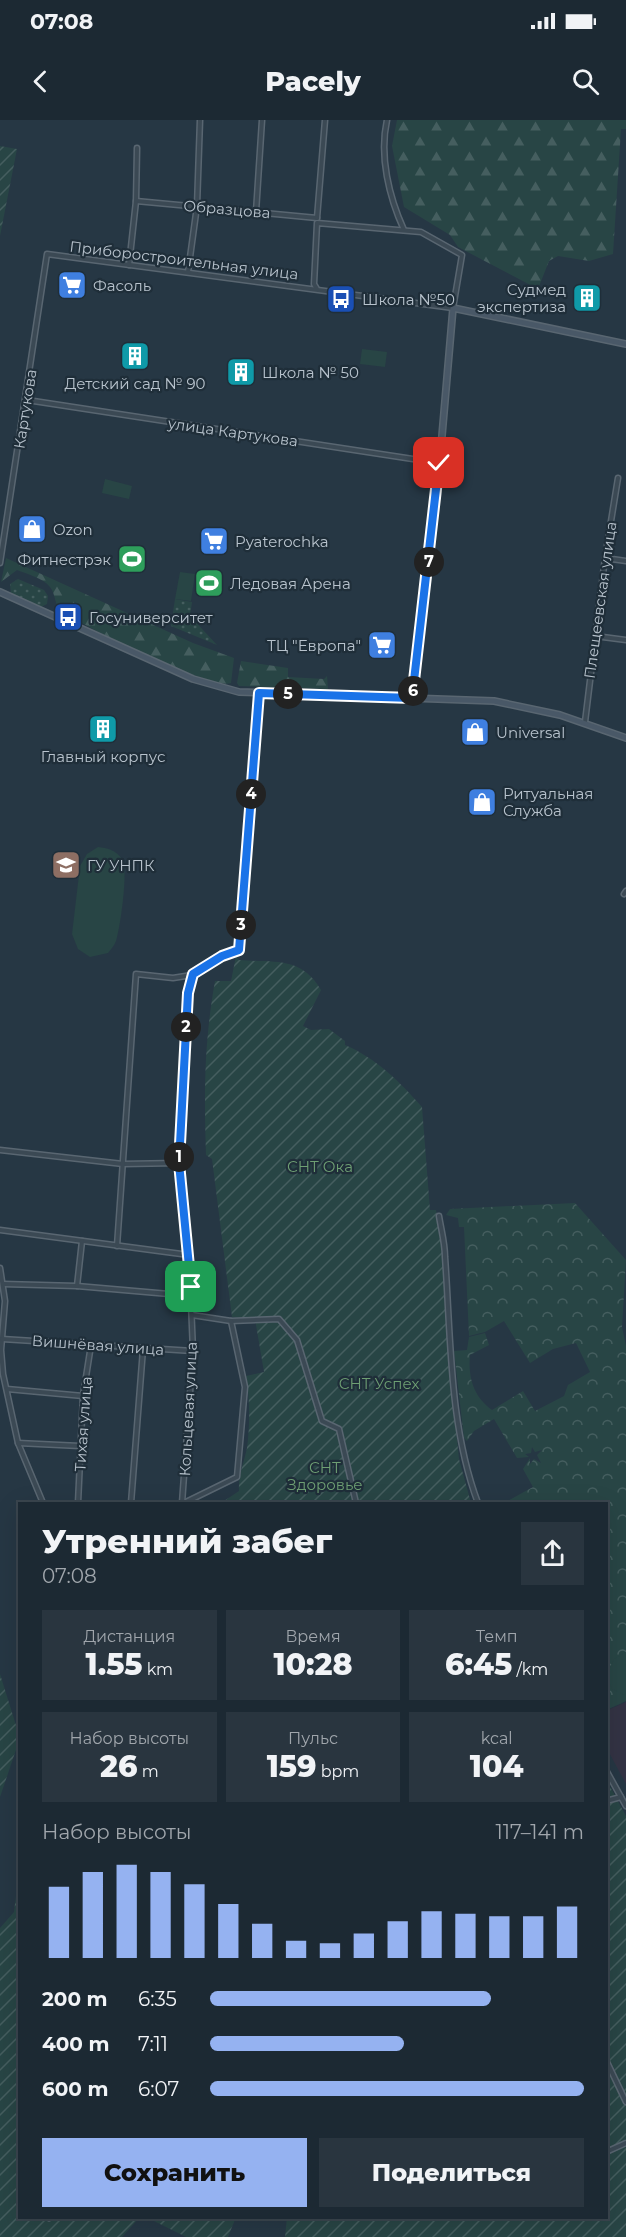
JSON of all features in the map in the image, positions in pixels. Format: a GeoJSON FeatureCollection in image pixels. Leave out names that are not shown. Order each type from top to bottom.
{"type":"FeatureCollection","features":[{"type":"Feature","properties":{"kind":"main road","name":"Приборостроительная улица"},"geometry":{"type":"LineString","coordinates":[[453,308],[626,344]]}},
{"type":"Feature","properties":{"kind":"main road"},"geometry":{"type":"LineString","coordinates":[[412,698],[439,463],[453,308]]}},
{"type":"Feature","properties":{"kind":"main road"},"geometry":{"type":"LineString","coordinates":[[0,592],[205,684],[232,691],[494,701],[585,722],[626,738]]}},
{"type":"Feature","properties":{"kind":"street"},"geometry":{"type":"LineString","coordinates":[[188,272],[197,206],[200,120]]}},
{"type":"Feature","properties":{"kind":"street"},"geometry":{"type":"LineString","coordinates":[[256,212],[262,120]]}},
{"type":"Feature","properties":{"kind":"street"},"geometry":{"type":"LineString","coordinates":[[325,120],[317,220],[421,232],[462,255],[453,308]]}},
{"type":"Feature","properties":{"kind":"street"},"geometry":{"type":"LineString","coordinates":[[387,120],[384,133],[387,172],[393,206],[404,230]]}},
{"type":"Feature","properties":{"kind":"street"},"geometry":{"type":"LineString","coordinates":[[129,265],[136,201],[137,148]]}},
{"type":"Feature","properties":{"kind":"street","name":"Образцова"},"geometry":{"type":"LineString","coordinates":[[136,201],[317,220]]}},
{"type":"Feature","properties":{"kind":"street","name":"Приборостроительная улица"},"geometry":{"type":"LineString","coordinates":[[317,220],[314,284],[317,289]]}},
{"type":"Feature","properties":{"kind":"street","name":"Приборостроительная улица"},"geometry":{"type":"LineString","coordinates":[[47,254],[453,308]]}},
{"type":"Feature","properties":{"kind":"street","name":"Картукова"},"geometry":{"type":"LineString","coordinates":[[0,563],[27,400],[47,254]]}},
{"type":"Feature","properties":{"kind":"street","name":"улица Картукова"},"geometry":{"type":"LineString","coordinates":[[27,400],[439,463]]}},
{"type":"Feature","properties":{"kind":"street","name":"Плещеевская улица"},"geometry":{"type":"LineString","coordinates":[[585,722],[604,558],[618,478]]}},
{"type":"Feature","properties":{"kind":"street"},"geometry":{"type":"LineString","coordinates":[[604,558],[626,561]]}},
{"type":"Feature","properties":{"kind":"street"},"geometry":{"type":"LineString","coordinates":[[595,636],[626,640]]}},
{"type":"Feature","properties":{"kind":"street"},"geometry":{"type":"LineString","coordinates":[[117,1246],[136,974],[174,978],[193,974],[222,956],[239,950],[259,693]]}},
{"type":"Feature","properties":{"kind":"street","name":"Кольцевая улица"},"geometry":{"type":"LineString","coordinates":[[183,1502],[193,1351],[189,1255],[179,1163],[188,993],[193,974]]}},
{"type":"Feature","properties":{"kind":"street"},"geometry":{"type":"LineString","coordinates":[[0,1150],[123,1164],[179,1163]]}},
{"type":"Feature","properties":{"kind":"street"},"geometry":{"type":"LineString","coordinates":[[439,1216],[445,1253],[453,1372],[465,1468],[477,1502]]}},
{"type":"Feature","properties":{"kind":"street"},"geometry":{"type":"LineString","coordinates":[[0,1230],[189,1255]]}},
{"type":"Feature","properties":{"kind":"street"},"geometry":{"type":"LineString","coordinates":[[77,1286],[82,1241]]}},
{"type":"Feature","properties":{"kind":"street"},"geometry":{"type":"LineString","coordinates":[[0,1269],[5,1301],[2,1364],[18,1443],[43,1502]]}},
{"type":"Feature","properties":{"kind":"street"},"geometry":{"type":"LineString","coordinates":[[3,1284],[77,1286],[192,1296]]}},
{"type":"Feature","properties":{"kind":"street"},"geometry":{"type":"LineString","coordinates":[[192,1315],[231,1321],[279,1319],[297,1340],[319,1415],[327,1425],[339,1430],[356,1502]]}},
{"type":"Feature","properties":{"kind":"street"},"geometry":{"type":"LineString","coordinates":[[185,1502],[237,1477],[245,1387],[231,1321]]}},
{"type":"Feature","properties":{"kind":"street","name":"Вишнёвая улица"},"geometry":{"type":"LineString","coordinates":[[2,1339],[193,1351]]}},
{"type":"Feature","properties":{"kind":"street","name":"Тихая улица"},"geometry":{"type":"LineString","coordinates":[[78,1502],[83,1396],[90,1345]]}},
{"type":"Feature","properties":{"kind":"street"},"geometry":{"type":"LineString","coordinates":[[131,1502],[143,1349]]}},
{"type":"Feature","properties":{"kind":"street"},"geometry":{"type":"LineString","coordinates":[[8,1389],[83,1396]]}},
{"type":"Feature","properties":{"kind":"street"},"geometry":{"type":"LineString","coordinates":[[18,1443],[80,1446]]}},
{"type":"Feature","properties":{"kind":"street"},"geometry":{"type":"LineString","coordinates":[[608,1774],[626,1806]]}},
{"type":"Feature","properties":{"kind":"street"},"geometry":{"type":"LineString","coordinates":[[608,1800],[621,1797]]}},
{"type":"Feature","properties":{"kind":"street"},"geometry":{"type":"LineString","coordinates":[[608,2064],[626,2103]]}},
{"type":"Feature","properties":{"kind":"street"},"geometry":{"type":"LineString","coordinates":[[608,2151],[626,2143]]}},
{"type":"Feature","properties":{"kind":"shaded area"},"geometry":{"type":"Polygon","coordinates":[[[626,1702],[626,1784],[608,1751],[608,1710],[626,1702]]]}},
{"type":"Feature","properties":{"kind":"green space"},"geometry":{"type":"Polygon","coordinates":[[[397,120],[626,120],[626,129],[621,129],[613,254],[589,261],[558,256],[549,261],[538,289],[458,247],[450,235],[404,207],[392,146],[397,120]]]}},
{"type":"Feature","properties":{"kind":"green space"},"geometry":{"type":"Polygon","coordinates":[[[0,146],[17,149],[0,236],[0,146]]]}},
{"type":"Feature","properties":{"kind":"green space"},"geometry":{"type":"Polygon","coordinates":[[[362,349],[387,352],[385,367],[360,364],[362,349]]]}},
{"type":"Feature","properties":{"kind":"green space"},"geometry":{"type":"Polygon","coordinates":[[[105,479],[132,486],[129,499],[102,493],[105,479]]]}},
{"type":"Feature","properties":{"kind":"green space"},"geometry":{"type":"Polygon","coordinates":[[[6,558],[193,643],[234,658],[231,683],[219,683],[175,668],[94,630],[59,609],[50,587],[35,577],[17,570],[1,582],[6,558]]]}},
{"type":"Feature","properties":{"kind":"green space"},"geometry":{"type":"Polygon","coordinates":[[[180,572],[195,574],[191,601],[175,599],[180,572]]]}},
{"type":"Feature","properties":{"kind":"green space"},"geometry":{"type":"Polygon","coordinates":[[[18,579],[44,590],[48,596],[47,604],[41,607],[11,594],[10,584],[18,579]]]}},
{"type":"Feature","properties":{"kind":"green space"},"geometry":{"type":"Polygon","coordinates":[[[175,599],[192,602],[190,616],[217,645],[171,626],[175,599]]]}},
{"type":"Feature","properties":{"kind":"green space"},"geometry":{"type":"Polygon","coordinates":[[[241,661],[288,668],[288,677],[324,679],[327,676],[328,689],[239,686],[237,683],[241,661]]]}},
{"type":"Feature","properties":{"kind":"green space"},"geometry":{"type":"Polygon","coordinates":[[[98,847],[117,853],[122,859],[125,874],[120,924],[115,943],[108,953],[90,957],[78,949],[72,934],[80,866],[87,854],[98,847]]]}},
{"type":"Feature","properties":{"kind":"green space","name":"СНТ Ока"},"geometry":{"type":"Polygon","coordinates":[[[236,956],[239,960],[286,963],[305,971],[321,990],[303,1026],[311,1030],[329,1029],[345,1041],[345,1045],[387,1071],[422,1107],[430,1210],[436,1210],[443,1258],[459,1459],[471,1502],[222,1502],[239,1491],[239,1480],[249,1431],[246,1376],[264,1372],[255,1319],[232,1317],[212,1159],[206,1155],[206,1068],[211,1004],[215,981],[231,981],[236,956]]]}},
{"type":"Feature","properties":{"kind":"green space"},"geometry":{"type":"Polygon","coordinates":[[[575,1203],[626,1260],[622,1327],[626,1346],[626,1701],[608,1709],[608,1502],[506,1502],[533,1487],[523,1469],[530,1458],[530,1464],[534,1459],[541,1463],[537,1455],[542,1450],[535,1452],[532,1447],[531,1453],[525,1454],[529,1457],[517,1458],[494,1419],[474,1431],[467,1441],[464,1438],[454,1351],[467,1350],[469,1337],[485,1333],[489,1345],[470,1355],[470,1371],[476,1392],[492,1410],[523,1391],[535,1411],[564,1396],[568,1385],[590,1372],[576,1343],[553,1349],[530,1363],[504,1321],[485,1332],[469,1336],[464,1227],[459,1227],[458,1218],[446,1215],[450,1209],[575,1203]]]}},
{"type":"Feature","properties":{"kind":"green space"},"geometry":{"type":"Polygon","coordinates":[[[626,1652],[626,1695],[612,1689],[608,1680],[608,1672],[614,1659],[626,1652]]]}},
{"type":"Feature","properties":{"kind":"green space"},"geometry":{"type":"Polygon","coordinates":[[[0,1674],[18,1732],[18,1744],[0,1797],[0,1674]]]}},
{"type":"Feature","properties":{"kind":"green space"},"geometry":{"type":"Polygon","coordinates":[[[608,1783],[626,1816],[626,2237],[285,2237],[287,2219],[608,2219],[608,1783]]]}},
{"type":"Feature","properties":{"kind":"green space"},"geometry":{"type":"Polygon","coordinates":[[[18,1880],[18,2219],[138,2219],[122,2237],[0,2237],[0,1928],[14,1912],[18,1880]]]}},
{"type":"Feature","properties":{"kind":"green space"},"geometry":{"type":"Polygon","coordinates":[[[150,2219],[235,2219],[228,2237],[186,2237],[150,2219]]]}},
{"type":"Feature","properties":{"kind":"place","name":"Фасоль"},"geometry":{"type":"Point","coordinates":[72,285]}},
{"type":"Feature","properties":{"kind":"place","name":"Судмед экспертиза"},"geometry":{"type":"Point","coordinates":[587,298]}},
{"type":"Feature","properties":{"kind":"place","name":"Школа №50"},"geometry":{"type":"Point","coordinates":[341,299]}},
{"type":"Feature","properties":{"kind":"place","name":"Детский сад № 90"},"geometry":{"type":"Point","coordinates":[135,356]}},
{"type":"Feature","properties":{"kind":"place","name":"Школа № 50"},"geometry":{"type":"Point","coordinates":[241,372]}},
{"type":"Feature","properties":{"kind":"place","name":"Ozon"},"geometry":{"type":"Point","coordinates":[32,529]}},
{"type":"Feature","properties":{"kind":"place","name":"Pyaterochka"},"geometry":{"type":"Point","coordinates":[214,541]}},
{"type":"Feature","properties":{"kind":"place","name":"Фитнестрэк"},"geometry":{"type":"Point","coordinates":[132,559]}},
{"type":"Feature","properties":{"kind":"place","name":"Ледовая Арена"},"geometry":{"type":"Point","coordinates":[209,583]}},
{"type":"Feature","properties":{"kind":"place","name":"Госуниверситет"},"geometry":{"type":"Point","coordinates":[68,617]}},
{"type":"Feature","properties":{"kind":"place","name":"ТЦ \"Европа\""},"geometry":{"type":"Point","coordinates":[382,645]}},
{"type":"Feature","properties":{"kind":"place","name":"Главный корпус"},"geometry":{"type":"Point","coordinates":[103,729]}},
{"type":"Feature","properties":{"kind":"place","name":"Universal"},"geometry":{"type":"Point","coordinates":[475,732]}},
{"type":"Feature","properties":{"kind":"place","name":"Ритуальная Служба"},"geometry":{"type":"Point","coordinates":[482,802]}},
{"type":"Feature","properties":{"kind":"place","name":"ГУ УНПК"},"geometry":{"type":"Point","coordinates":[66,865]}},
{"type":"Feature","properties":{"kind":"route"},"geometry":{"type":"LineString","coordinates":[[191,1287],[179,1163],[188,993],[193,974],[206,964],[239,950],[259,693],[412,698],[439,463]]}},
{"type":"Feature","properties":{"kind":"park label","name":"СНТ Успех"},"geometry":{"type":"Point","coordinates":[379,1383]}},
{"type":"Feature","properties":{"kind":"park label","name":"СНТ Здоровье"},"geometry":{"type":"Point","coordinates":[325,1476]}}]}
